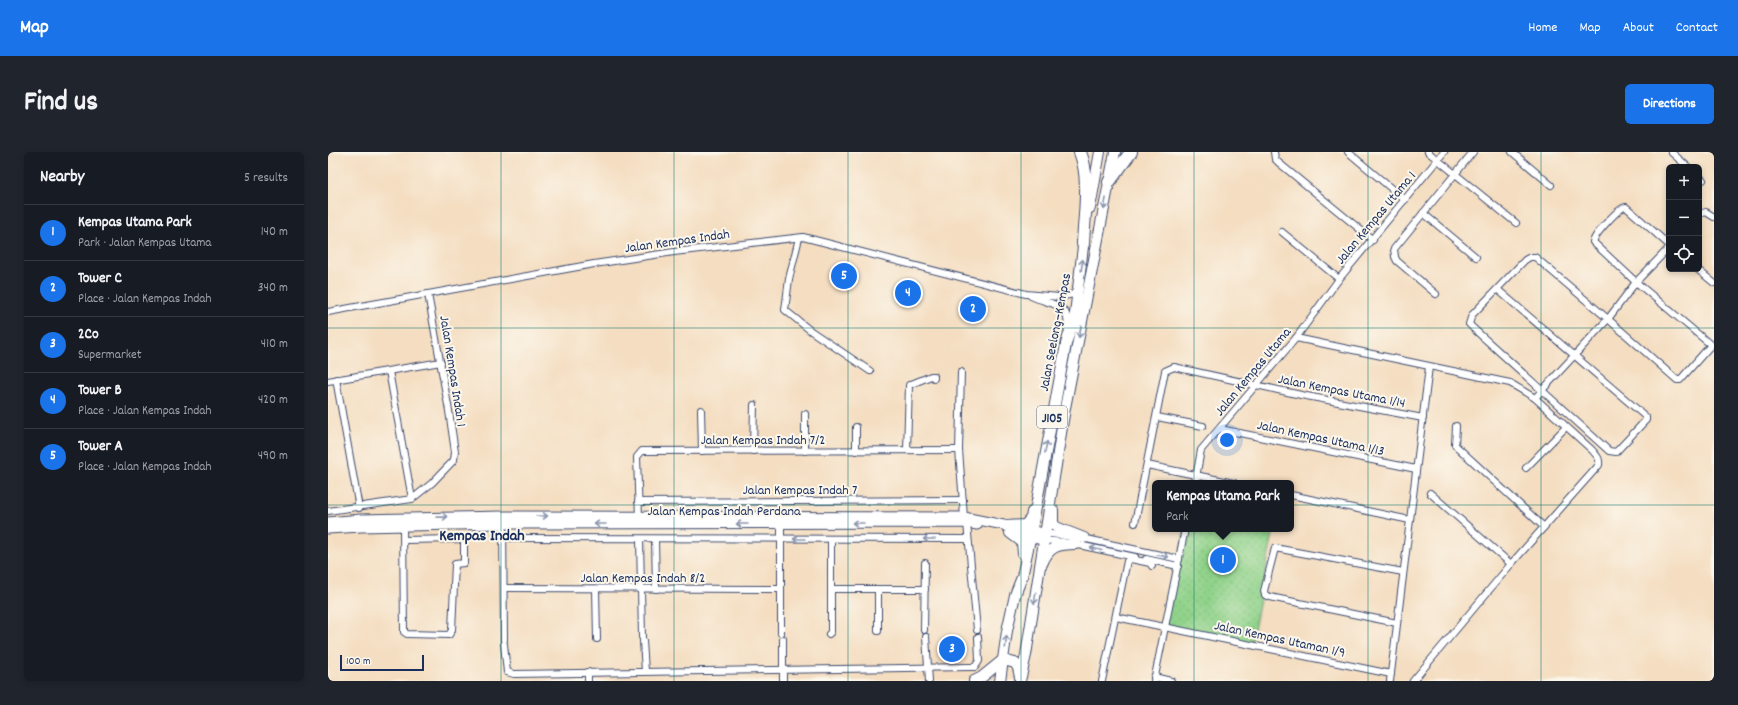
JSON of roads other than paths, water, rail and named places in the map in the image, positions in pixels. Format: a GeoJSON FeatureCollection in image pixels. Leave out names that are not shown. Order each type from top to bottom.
{"type":"FeatureCollection","features":[{"type":"Feature","properties":{"kind":"highway"},"geometry":{"type":"LineString","coordinates":[[1080,152],[1084,162],[1085,184],[1083,244]]}},
{"type":"Feature","properties":{"kind":"highway"},"geometry":{"type":"LineString","coordinates":[[1109,182],[1131,152]]}},
{"type":"Feature","properties":{"kind":"main road","name":"Jalan Seelong–Kempas"},"geometry":{"type":"LineString","coordinates":[[1000,681],[1007,631],[1015,595],[1022,577],[1031,535],[1066,344],[1074,314],[1080,281],[1083,244],[1100,152]]}},
{"type":"Feature","properties":{"kind":"main road","name":"Jalan Seelong–Kempas"},"geometry":{"type":"LineString","coordinates":[[1020,680],[1026,655],[1065,408],[1116,152]]}},
{"type":"Feature","properties":{"kind":"main road"},"geometry":{"type":"LineString","coordinates":[[1065,408],[1064,447],[1055,494],[1053,523],[1060,530],[1080,541]]}},
{"type":"Feature","properties":{"kind":"main road"},"geometry":{"type":"LineString","coordinates":[[1008,530],[1023,526],[1029,521],[1041,474]]}},
{"type":"Feature","properties":{"kind":"main road"},"geometry":{"type":"LineString","coordinates":[[1008,530],[1020,539],[1024,548],[1015,595]]}},
{"type":"Feature","properties":{"kind":"main road"},"geometry":{"type":"LineString","coordinates":[[1038,575],[1044,558],[1050,550],[1062,544],[1080,541]]}},
{"type":"Feature","properties":{"kind":"main road"},"geometry":{"type":"LineString","coordinates":[[974,681],[982,677],[1003,660],[1015,663],[1020,673],[1020,680]]}},
{"type":"Feature","properties":{"kind":"street"},"geometry":{"type":"LineString","coordinates":[[1274,152],[1275,159],[1279,163],[1373,240]]}},
{"type":"Feature","properties":{"kind":"street"},"geometry":{"type":"LineString","coordinates":[[1348,152],[1405,200]]}},
{"type":"Feature","properties":{"kind":"street"},"geometry":{"type":"LineString","coordinates":[[1428,152],[1516,223]]}},
{"type":"Feature","properties":{"kind":"street","name":"Jalan Kempas Utama 1"},"geometry":{"type":"LineString","coordinates":[[1339,278],[1373,240],[1444,152]]}},
{"type":"Feature","properties":{"kind":"street"},"geometry":{"type":"LineString","coordinates":[[1436,294],[1397,261],[1394,253],[1396,245],[1473,152]]}},
{"type":"Feature","properties":{"kind":"street"},"geometry":{"type":"LineString","coordinates":[[1512,152],[1551,185]]}},
{"type":"Feature","properties":{"kind":"street"},"geometry":{"type":"LineString","coordinates":[[1671,152],[1685,164]]}},
{"type":"Feature","properties":{"kind":"street"},"geometry":{"type":"LineString","coordinates":[[1497,289],[1646,417],[1646,420],[1618,451],[1609,451],[1469,324],[1472,315],[1497,289],[1525,260],[1530,256],[1539,260],[1677,380],[1683,378],[1711,345],[1636,282],[1593,242],[1594,238],[1619,209],[1626,207],[1666,243]]}},
{"type":"Feature","properties":{"kind":"street"},"geometry":{"type":"LineString","coordinates":[[1423,213],[1476,257]]}},
{"type":"Feature","properties":{"kind":"street"},"geometry":{"type":"LineString","coordinates":[[1702,213],[1709,213],[1714,217]]}},
{"type":"Feature","properties":{"kind":"street"},"geometry":{"type":"LineString","coordinates":[[1282,232],[1339,278]]}},
{"type":"Feature","properties":{"kind":"street"},"geometry":{"type":"LineString","coordinates":[[799,238],[785,310],[810,331],[870,371]]}},
{"type":"Feature","properties":{"kind":"street","name":"Jalan Kempas Indah"},"geometry":{"type":"LineString","coordinates":[[328,312],[652,255],[799,238],[871,254],[1026,294]]}},
{"type":"Feature","properties":{"kind":"street"},"geometry":{"type":"LineString","coordinates":[[1535,398],[1608,319],[1636,282],[1666,249]]}},
{"type":"Feature","properties":{"kind":"street"},"geometry":{"type":"LineString","coordinates":[[1701,272],[1714,283]]}},
{"type":"Feature","properties":{"kind":"street","name":"Jalan Kempas Utama"},"geometry":{"type":"LineString","coordinates":[[1195,480],[1201,450],[1296,338],[1339,278]]}},
{"type":"Feature","properties":{"kind":"street"},"geometry":{"type":"LineString","coordinates":[[1026,294],[1052,297],[1068,296],[1075,292],[1080,281]]}},
{"type":"Feature","properties":{"kind":"street","name":"Jalan Kempas Indah 1"},"geometry":{"type":"LineString","coordinates":[[412,499],[432,483],[454,460],[455,452],[441,362],[428,294]]}},
{"type":"Feature","properties":{"kind":"street"},"geometry":{"type":"LineString","coordinates":[[1026,294],[1039,300],[1057,305],[1066,312],[1068,322],[1066,344]]}},
{"type":"Feature","properties":{"kind":"street"},"geometry":{"type":"LineString","coordinates":[[1296,338],[1510,383],[1535,398],[1599,457],[1599,465],[1510,564],[1413,681]]}},
{"type":"Feature","properties":{"kind":"street"},"geometry":{"type":"LineString","coordinates":[[328,381],[441,362]]}},
{"type":"Feature","properties":{"kind":"street"},"geometry":{"type":"LineString","coordinates":[[1390,681],[1429,366]]}},
{"type":"Feature","properties":{"kind":"street","name":"Jalan Kempas Utama 1/14"},"geometry":{"type":"LineString","coordinates":[[1156,417],[1166,370],[1174,367],[1423,418]]}},
{"type":"Feature","properties":{"kind":"street"},"geometry":{"type":"LineString","coordinates":[[328,511],[359,508],[412,499],[389,371]]}},
{"type":"Feature","properties":{"kind":"street"},"geometry":{"type":"LineString","coordinates":[[961,372],[959,450],[977,630]]}},
{"type":"Feature","properties":{"kind":"street"},"geometry":{"type":"LineString","coordinates":[[907,450],[909,385],[931,376],[934,376],[934,378]]}},
{"type":"Feature","properties":{"kind":"street"},"geometry":{"type":"LineString","coordinates":[[336,379],[359,508]]}},
{"type":"Feature","properties":{"kind":"street"},"geometry":{"type":"LineString","coordinates":[[753,451],[754,405]]}},
{"type":"Feature","properties":{"kind":"street"},"geometry":{"type":"LineString","coordinates":[[701,410],[702,451]]}},
{"type":"Feature","properties":{"kind":"street"},"geometry":{"type":"LineString","coordinates":[[805,414],[805,451]]}},
{"type":"Feature","properties":{"kind":"street"},"geometry":{"type":"LineString","coordinates":[[1135,523],[1156,417],[1203,426]]}},
{"type":"Feature","properties":{"kind":"street"},"geometry":{"type":"LineString","coordinates":[[1456,426],[1455,445],[1544,527]]}},
{"type":"Feature","properties":{"kind":"street"},"geometry":{"type":"LineString","coordinates":[[856,427],[856,451]]}},
{"type":"Feature","properties":{"kind":"street"},"geometry":{"type":"LineString","coordinates":[[1526,468],[1566,427]]}},
{"type":"Feature","properties":{"kind":"street","name":"Jalan Kempas Utama 1/13"},"geometry":{"type":"LineString","coordinates":[[1220,429],[1416,469]]}},
{"type":"Feature","properties":{"kind":"street","name":"Jalan Kempas Indah 7/2"},"geometry":{"type":"LineString","coordinates":[[639,519],[637,457],[640,453],[702,451],[959,450]]}},
{"type":"Feature","properties":{"kind":"street"},"geometry":{"type":"LineString","coordinates":[[1147,465],[1220,480]]}},
{"type":"Feature","properties":{"kind":"street"},"geometry":{"type":"LineString","coordinates":[[1430,493],[1510,564]]}},
{"type":"Feature","properties":{"kind":"street"},"geometry":{"type":"LineString","coordinates":[[1294,497],[1410,520]]}},
{"type":"Feature","properties":{"kind":"street","name":"Jalan Kempas Indah 7"},"geometry":{"type":"LineString","coordinates":[[638,502],[963,500]]}},
{"type":"Feature","properties":{"kind":"street","name":"Jalan Kempas Indah Perdana"},"geometry":{"type":"LineString","coordinates":[[403,522],[639,519],[966,520],[1044,537]]}},
{"type":"Feature","properties":{"kind":"street"},"geometry":{"type":"LineString","coordinates":[[781,519],[783,681]]}},
{"type":"Feature","properties":{"kind":"street"},"geometry":{"type":"LineString","coordinates":[[503,520],[504,642],[506,667],[510,674],[975,667],[979,661],[978,637]]}},
{"type":"Feature","properties":{"kind":"street"},"geometry":{"type":"LineString","coordinates":[[328,522],[403,522]]}},
{"type":"Feature","properties":{"kind":"street"},"geometry":{"type":"LineString","coordinates":[[328,529],[403,522]]}},
{"type":"Feature","properties":{"kind":"street"},"geometry":{"type":"LineString","coordinates":[[403,522],[404,632],[407,634],[445,635],[452,633],[455,564],[464,563],[464,545],[462,540],[404,540]]}},
{"type":"Feature","properties":{"kind":"street"},"geometry":{"type":"LineString","coordinates":[[1171,681],[1154,679],[1184,532]]}},
{"type":"Feature","properties":{"kind":"street"},"geometry":{"type":"LineString","coordinates":[[1044,537],[1080,541],[1179,559]]}},
{"type":"Feature","properties":{"kind":"street"},"geometry":{"type":"LineString","coordinates":[[1044,537],[1080,541],[1116,554],[1178,566]]}},
{"type":"Feature","properties":{"kind":"street"},"geometry":{"type":"LineString","coordinates":[[504,538],[968,539]]}},
{"type":"Feature","properties":{"kind":"street"},"geometry":{"type":"LineString","coordinates":[[640,539],[645,671]]}},
{"type":"Feature","properties":{"kind":"street"},"geometry":{"type":"LineString","coordinates":[[655,539],[656,589]]}},
{"type":"Feature","properties":{"kind":"street"},"geometry":{"type":"LineString","coordinates":[[829,634],[831,632],[831,539]]}},
{"type":"Feature","properties":{"kind":"street"},"geometry":{"type":"LineString","coordinates":[[1397,623],[1265,595],[1264,591],[1275,548],[1403,572]]}},
{"type":"Feature","properties":{"kind":"street"},"geometry":{"type":"LineString","coordinates":[[1102,681],[1127,561],[1130,559],[1150,564],[1152,566]]}},
{"type":"Feature","properties":{"kind":"street"},"geometry":{"type":"LineString","coordinates":[[924,630],[925,563]]}},
{"type":"Feature","properties":{"kind":"street","name":"Jalan Kempas Indah 8/2"},"geometry":{"type":"LineString","coordinates":[[504,588],[781,589]]}},
{"type":"Feature","properties":{"kind":"street"},"geometry":{"type":"LineString","coordinates":[[596,588],[597,639]]}},
{"type":"Feature","properties":{"kind":"street"},"geometry":{"type":"LineString","coordinates":[[831,589],[925,589]]}},
{"type":"Feature","properties":{"kind":"street"},"geometry":{"type":"LineString","coordinates":[[878,589],[878,631]]}},
{"type":"Feature","properties":{"kind":"street","name":"Jalan Kempas Utaman 1/9"},"geometry":{"type":"LineString","coordinates":[[1116,617],[1391,674]]}},
{"type":"Feature","properties":{"kind":"street"},"geometry":{"type":"LineString","coordinates":[[926,637],[929,681]]}},
{"type":"Feature","properties":{"kind":"street"},"geometry":{"type":"LineString","coordinates":[[588,672],[588,681]]}},
{"type":"Feature","properties":{"kind":"place","name":"Tower A"},"geometry":{"type":"Point","coordinates":[844,276]}},
{"type":"Feature","properties":{"kind":"place","name":"Tower B"},"geometry":{"type":"Point","coordinates":[908,293]}},
{"type":"Feature","properties":{"kind":"place","name":"Tower C"},"geometry":{"type":"Point","coordinates":[973,309]}},
{"type":"Feature","properties":{"kind":"place","name":"Kempas Utama Park"},"geometry":{"type":"Point","coordinates":[1223,560]}},
{"type":"Feature","properties":{"kind":"place","name":"2Co"},"geometry":{"type":"Point","coordinates":[952,649]}},
{"type":"Feature","properties":{"kind":"district","name":"Kempas Indah"},"geometry":{"type":"Point","coordinates":[482,534]}}]}
